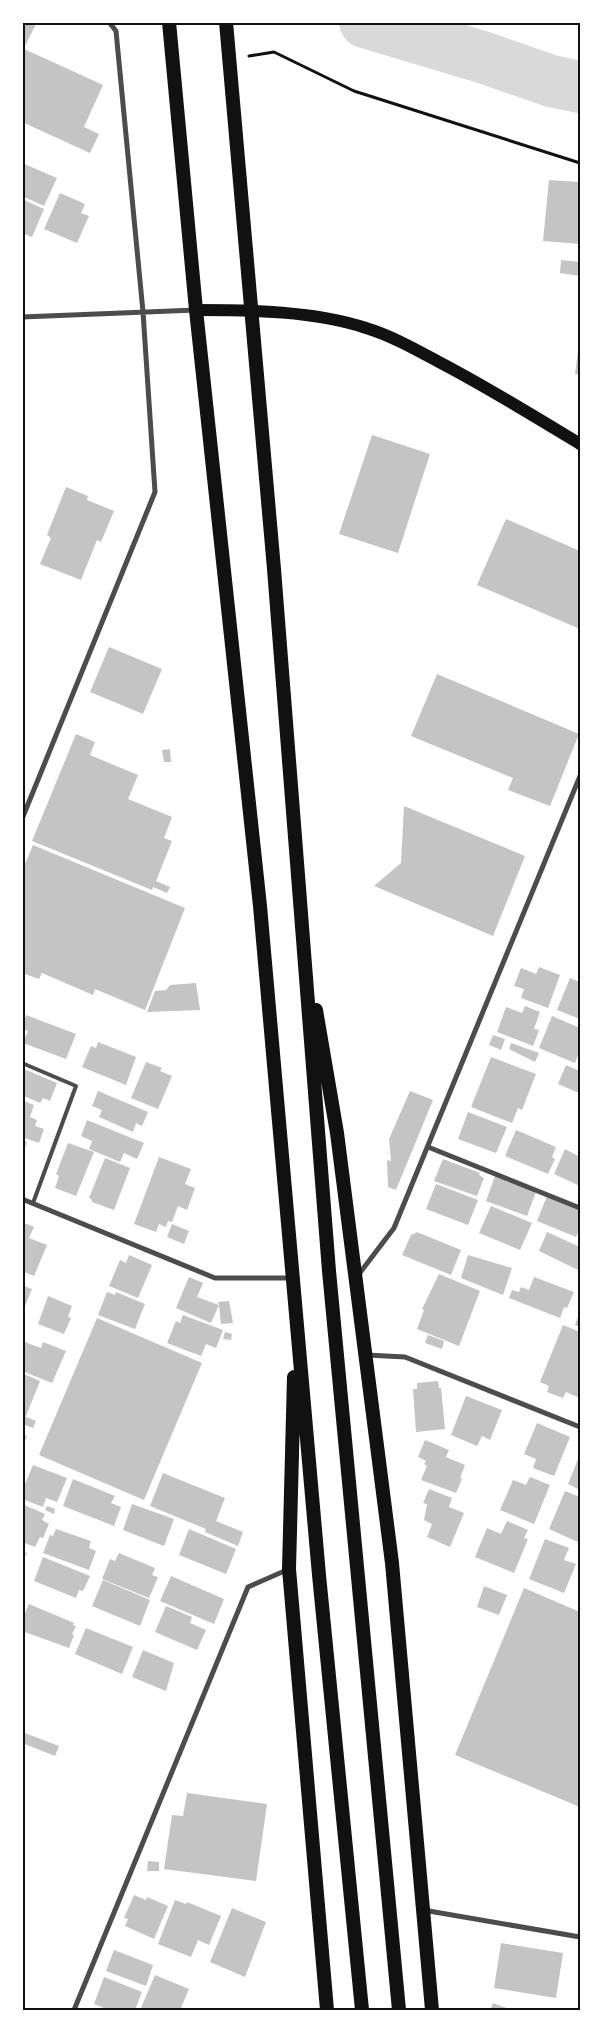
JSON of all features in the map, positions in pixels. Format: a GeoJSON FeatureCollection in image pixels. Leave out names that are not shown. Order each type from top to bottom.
{"type":"FeatureCollection","features":[{"type":"Feature","properties":{"kind":"highway"},"geometry":{"type":"LineString","coordinates":[[169,22],[196,310],[260,906],[319,1575],[362,2010]]}},
{"type":"Feature","properties":{"kind":"highway"},"geometry":{"type":"LineString","coordinates":[[226,22],[274,569],[329,1271],[399,2010]]}},
{"type":"Feature","properties":{"kind":"highway"},"geometry":{"type":"LineString","coordinates":[[300,918],[337,1133],[392,1563],[432,2010]]}},
{"type":"Feature","properties":{"kind":"highway"},"geometry":{"type":"LineString","coordinates":[[296,1311],[289,1569],[327,2010]]}},
{"type":"Feature","properties":{"kind":"main road"},"geometry":{"type":"LineString","coordinates":[[196,310],[250,310],[319,318],[366,327],[407,345],[456,371],[580,444]]}},
{"type":"Feature","properties":{"kind":"street"},"geometry":{"type":"LineString","coordinates":[[22,819],[154,492],[143,312],[116,31],[109,22]]}},
{"type":"Feature","properties":{"kind":"street"},"geometry":{"type":"LineString","coordinates":[[22,317],[196,310]]}},
{"type":"Feature","properties":{"kind":"street"},"geometry":{"type":"LineString","coordinates":[[356,1278],[394,1228],[580,776]]}},
{"type":"Feature","properties":{"kind":"street"},"geometry":{"type":"LineString","coordinates":[[428,1147],[580,1208]]}},
{"type":"Feature","properties":{"kind":"street"},"geometry":{"type":"LineString","coordinates":[[22,1199],[215,1278],[293,1278]]}},
{"type":"Feature","properties":{"kind":"street"},"geometry":{"type":"LineString","coordinates":[[364,1355],[405,1357],[580,1428]]}},
{"type":"Feature","properties":{"kind":"street"},"geometry":{"type":"LineString","coordinates":[[74,2010],[248,1587],[289,1569]]}},
{"type":"Feature","properties":{"kind":"street"},"geometry":{"type":"LineString","coordinates":[[423,1910],[580,1937]]}},
{"type":"Feature","properties":{"kind":"lane"},"geometry":{"type":"LineString","coordinates":[[22,1063],[76,1086],[33,1204]]}},
{"type":"Feature","properties":{"kind":"path"},"geometry":{"type":"LineString","coordinates":[[229,58],[274,52],[354,91],[580,163]]}},
{"type":"Feature","properties":{"kind":"building"},"geometry":{"type":"Polygon","coordinates":[[[22,22],[37,22],[25,46],[22,45],[22,22]]]}},
{"type":"Feature","properties":{"kind":"building"},"geometry":{"type":"Polygon","coordinates":[[[22,48],[103,85],[84,127],[99,134],[90,153],[22,122],[22,48]]]}},
{"type":"Feature","properties":{"kind":"building"},"geometry":{"type":"Polygon","coordinates":[[[22,163],[57,178],[44,206],[22,196],[22,163]]]}},
{"type":"Feature","properties":{"kind":"building"},"geometry":{"type":"Polygon","coordinates":[[[549,180],[580,182],[580,244],[543,241],[549,180]]]}},
{"type":"Feature","properties":{"kind":"building"},"geometry":{"type":"Polygon","coordinates":[[[60,193],[85,204],[81,213],[89,216],[77,243],[44,229],[60,193]]]}},
{"type":"Feature","properties":{"kind":"building"},"geometry":{"type":"Polygon","coordinates":[[[22,199],[44,209],[32,237],[22,233],[22,199]]]}},
{"type":"Feature","properties":{"kind":"building"},"geometry":{"type":"Polygon","coordinates":[[[561,260],[580,262],[580,276],[560,273],[561,260]]]}},
{"type":"Feature","properties":{"kind":"building"},"geometry":{"type":"Polygon","coordinates":[[[580,343],[580,375],[575,374],[580,343]]]}},
{"type":"Feature","properties":{"kind":"building"},"geometry":{"type":"Polygon","coordinates":[[[372,435],[430,454],[398,553],[339,534],[372,435]]]}},
{"type":"Feature","properties":{"kind":"building"},"geometry":{"type":"Polygon","coordinates":[[[66,487],[88,496],[87,500],[114,511],[101,542],[97,540],[81,580],[40,564],[51,538],[47,535],[66,487]]]}},
{"type":"Feature","properties":{"kind":"building"},"geometry":{"type":"Polygon","coordinates":[[[506,519],[580,551],[580,629],[477,585],[506,519]]]}},
{"type":"Feature","properties":{"kind":"building"},"geometry":{"type":"Polygon","coordinates":[[[109,647],[162,669],[143,714],[90,692],[109,647]]]}},
{"type":"Feature","properties":{"kind":"building"},"geometry":{"type":"Polygon","coordinates":[[[437,674],[579,734],[550,806],[508,790],[513,778],[411,736],[437,674]]]}},
{"type":"Feature","properties":{"kind":"building"},"geometry":{"type":"Polygon","coordinates":[[[76,734],[95,742],[90,755],[138,775],[128,799],[172,817],[164,838],[172,841],[156,881],[170,887],[167,893],[153,887],[152,890],[32,841],[76,734]]]}},
{"type":"Feature","properties":{"kind":"building"},"geometry":{"type":"Polygon","coordinates":[[[170,749],[171,762],[164,762],[162,750],[170,749]]]}},
{"type":"Feature","properties":{"kind":"building"},"geometry":{"type":"Polygon","coordinates":[[[404,806],[525,856],[493,936],[374,886],[401,863],[404,806]]]}},
{"type":"Feature","properties":{"kind":"building"},"geometry":{"type":"Polygon","coordinates":[[[33,845],[185,908],[145,1010],[95,989],[93,995],[42,973],[39,979],[22,973],[22,871],[33,845]]]}},
{"type":"Feature","properties":{"kind":"building"},"geometry":{"type":"Polygon","coordinates":[[[539,967],[560,975],[548,1008],[521,998],[524,989],[514,986],[521,968],[536,974],[539,967]]]}},
{"type":"Feature","properties":{"kind":"building"},"geometry":{"type":"Polygon","coordinates":[[[570,978],[580,982],[580,1019],[557,1010],[570,978]]]}},
{"type":"Feature","properties":{"kind":"building"},"geometry":{"type":"Polygon","coordinates":[[[196,983],[200,1010],[147,1012],[155,991],[166,990],[170,985],[196,983]]]}},
{"type":"Feature","properties":{"kind":"building"},"geometry":{"type":"Polygon","coordinates":[[[525,1006],[540,1012],[534,1029],[539,1030],[533,1046],[497,1032],[506,1007],[522,1013],[525,1006]]]}},
{"type":"Feature","properties":{"kind":"building"},"geometry":{"type":"Polygon","coordinates":[[[26,1015],[76,1034],[66,1059],[23,1043],[28,1031],[22,1029],[26,1015]]]}},
{"type":"Feature","properties":{"kind":"building"},"geometry":{"type":"Polygon","coordinates":[[[552,1016],[580,1028],[580,1050],[575,1063],[539,1048],[552,1016]]]}},
{"type":"Feature","properties":{"kind":"building"},"geometry":{"type":"Polygon","coordinates":[[[493,1035],[505,1039],[501,1050],[489,1045],[493,1035]]]}},
{"type":"Feature","properties":{"kind":"building"},"geometry":{"type":"Polygon","coordinates":[[[98,1042],[136,1057],[126,1085],[82,1067],[91,1046],[96,1048],[98,1042]]]}},
{"type":"Feature","properties":{"kind":"building"},"geometry":{"type":"Polygon","coordinates":[[[511,1043],[539,1053],[535,1062],[509,1049],[511,1043]]]}},
{"type":"Feature","properties":{"kind":"building"},"geometry":{"type":"Polygon","coordinates":[[[491,1057],[536,1074],[522,1110],[518,1108],[512,1123],[471,1107],[491,1057]]]}},
{"type":"Feature","properties":{"kind":"building"},"geometry":{"type":"Polygon","coordinates":[[[146,1062],[162,1068],[160,1071],[172,1076],[158,1109],[131,1098],[146,1062]]]}},
{"type":"Feature","properties":{"kind":"building"},"geometry":{"type":"Polygon","coordinates":[[[566,1065],[580,1071],[579,1093],[558,1084],[566,1065]]]}},
{"type":"Feature","properties":{"kind":"building"},"geometry":{"type":"Polygon","coordinates":[[[24,1069],[57,1083],[50,1101],[43,1098],[40,1103],[22,1095],[24,1069]]]}},
{"type":"Feature","properties":{"kind":"building"},"geometry":{"type":"Polygon","coordinates":[[[98,1091],[148,1112],[142,1126],[136,1123],[133,1132],[99,1117],[102,1110],[92,1106],[98,1091]]]}},
{"type":"Feature","properties":{"kind":"building"},"geometry":{"type":"Polygon","coordinates":[[[410,1091],[433,1100],[396,1190],[388,1187],[387,1160],[391,1161],[389,1139],[410,1091]]]}},
{"type":"Feature","properties":{"kind":"building"},"geometry":{"type":"Polygon","coordinates":[[[22,1100],[34,1105],[30,1117],[37,1120],[35,1126],[44,1129],[39,1143],[22,1137],[22,1100]]]}},
{"type":"Feature","properties":{"kind":"building"},"geometry":{"type":"Polygon","coordinates":[[[468,1112],[507,1127],[496,1153],[458,1139],[468,1112]]]}},
{"type":"Feature","properties":{"kind":"building"},"geometry":{"type":"Polygon","coordinates":[[[87,1120],[144,1143],[137,1159],[124,1153],[120,1162],[89,1149],[92,1141],[81,1136],[87,1120]]]}},
{"type":"Feature","properties":{"kind":"building"},"geometry":{"type":"Polygon","coordinates":[[[516,1130],[556,1147],[552,1157],[555,1159],[548,1174],[505,1156],[516,1130]]]}},
{"type":"Feature","properties":{"kind":"building"},"geometry":{"type":"Polygon","coordinates":[[[22,1140],[27,1142],[23,1154],[22,1154],[22,1140]]]}},
{"type":"Feature","properties":{"kind":"building"},"geometry":{"type":"Polygon","coordinates":[[[68,1143],[94,1152],[76,1196],[55,1188],[59,1176],[56,1174],[68,1143]]]}},
{"type":"Feature","properties":{"kind":"building"},"geometry":{"type":"Polygon","coordinates":[[[565,1149],[580,1157],[580,1186],[554,1174],[565,1149]]]}},
{"type":"Feature","properties":{"kind":"building"},"geometry":{"type":"Polygon","coordinates":[[[159,1157],[191,1169],[185,1184],[195,1188],[187,1210],[178,1206],[172,1222],[168,1221],[166,1227],[159,1224],[156,1232],[134,1224],[159,1157]]]}},
{"type":"Feature","properties":{"kind":"building"},"geometry":{"type":"Polygon","coordinates":[[[105,1158],[130,1168],[114,1210],[92,1202],[89,1198],[105,1158]]]}},
{"type":"Feature","properties":{"kind":"building"},"geometry":{"type":"Polygon","coordinates":[[[443,1159],[480,1173],[479,1175],[484,1178],[477,1196],[434,1181],[443,1159]]]}},
{"type":"Feature","properties":{"kind":"building"},"geometry":{"type":"Polygon","coordinates":[[[495,1176],[536,1192],[527,1216],[486,1201],[495,1176]]]}},
{"type":"Feature","properties":{"kind":"building"},"geometry":{"type":"Polygon","coordinates":[[[436,1184],[478,1200],[468,1225],[426,1209],[436,1184]]]}},
{"type":"Feature","properties":{"kind":"building"},"geometry":{"type":"Polygon","coordinates":[[[547,1196],[580,1210],[580,1228],[576,1237],[537,1221],[547,1196]]]}},
{"type":"Feature","properties":{"kind":"building"},"geometry":{"type":"Polygon","coordinates":[[[491,1206],[532,1223],[520,1250],[479,1233],[491,1206]]]}},
{"type":"Feature","properties":{"kind":"building"},"geometry":{"type":"Polygon","coordinates":[[[22,1222],[34,1227],[29,1238],[47,1245],[34,1276],[22,1271],[22,1222]]]}},
{"type":"Feature","properties":{"kind":"building"},"geometry":{"type":"Polygon","coordinates":[[[172,1224],[189,1231],[184,1244],[167,1237],[172,1224]]]}},
{"type":"Feature","properties":{"kind":"building"},"geometry":{"type":"Polygon","coordinates":[[[417,1232],[461,1250],[451,1275],[402,1255],[411,1235],[417,1232]]]}},
{"type":"Feature","properties":{"kind":"building"},"geometry":{"type":"Polygon","coordinates":[[[547,1232],[580,1247],[580,1271],[539,1251],[547,1232]]]}},
{"type":"Feature","properties":{"kind":"building"},"geometry":{"type":"Polygon","coordinates":[[[129,1255],[152,1265],[138,1298],[109,1286],[120,1260],[126,1263],[129,1255]]]}},
{"type":"Feature","properties":{"kind":"building"},"geometry":{"type":"Polygon","coordinates":[[[468,1255],[512,1268],[503,1295],[461,1278],[468,1255]]]}},
{"type":"Feature","properties":{"kind":"building"},"geometry":{"type":"Polygon","coordinates":[[[439,1274],[480,1291],[459,1346],[417,1329],[424,1310],[422,1309],[439,1274]]]}},
{"type":"Feature","properties":{"kind":"building"},"geometry":{"type":"Polygon","coordinates":[[[189,1277],[203,1283],[197,1297],[219,1305],[211,1323],[176,1308],[189,1277]]]}},
{"type":"Feature","properties":{"kind":"building"},"geometry":{"type":"Polygon","coordinates":[[[534,1277],[574,1292],[567,1308],[564,1307],[560,1318],[509,1298],[512,1290],[519,1292],[521,1287],[529,1290],[534,1277]]]}},
{"type":"Feature","properties":{"kind":"building"},"geometry":{"type":"Polygon","coordinates":[[[22,1285],[32,1289],[23,1311],[22,1311],[22,1285]]]}},
{"type":"Feature","properties":{"kind":"building"},"geometry":{"type":"Polygon","coordinates":[[[107,1292],[115,1295],[116,1292],[145,1304],[135,1329],[98,1315],[107,1292]]]}},
{"type":"Feature","properties":{"kind":"building"},"geometry":{"type":"Polygon","coordinates":[[[48,1296],[72,1306],[68,1317],[71,1318],[64,1334],[38,1324],[48,1296]]]}},
{"type":"Feature","properties":{"kind":"building"},"geometry":{"type":"Polygon","coordinates":[[[229,1301],[233,1323],[221,1324],[218,1302],[229,1301]]]}},
{"type":"Feature","properties":{"kind":"building"},"geometry":{"type":"Polygon","coordinates":[[[580,1311],[580,1327],[575,1325],[580,1311]]]}},
{"type":"Feature","properties":{"kind":"building"},"geometry":{"type":"Polygon","coordinates":[[[183,1315],[223,1330],[216,1348],[206,1344],[201,1356],[167,1343],[176,1321],[180,1323],[183,1315]]]}},
{"type":"Feature","properties":{"kind":"building"},"geometry":{"type":"Polygon","coordinates":[[[97,1318],[202,1363],[144,1500],[39,1455],[97,1318]]]}},
{"type":"Feature","properties":{"kind":"building"},"geometry":{"type":"Polygon","coordinates":[[[563,1325],[580,1332],[580,1398],[566,1392],[563,1398],[547,1392],[549,1386],[540,1382],[563,1325]]]}},
{"type":"Feature","properties":{"kind":"building"},"geometry":{"type":"Polygon","coordinates":[[[225,1332],[232,1334],[231,1340],[223,1339],[225,1332]]]}},
{"type":"Feature","properties":{"kind":"building"},"geometry":{"type":"Polygon","coordinates":[[[428,1335],[444,1341],[442,1349],[425,1343],[428,1335]]]}},
{"type":"Feature","properties":{"kind":"building"},"geometry":{"type":"Polygon","coordinates":[[[25,1342],[41,1348],[43,1342],[66,1351],[52,1383],[22,1371],[22,1348],[25,1342]]]}},
{"type":"Feature","properties":{"kind":"building"},"geometry":{"type":"Polygon","coordinates":[[[22,1373],[40,1381],[26,1416],[22,1415],[22,1373]]]}},
{"type":"Feature","properties":{"kind":"building"},"geometry":{"type":"Polygon","coordinates":[[[438,1381],[439,1388],[441,1388],[445,1429],[416,1432],[413,1389],[417,1389],[417,1383],[438,1381]]]}},
{"type":"Feature","properties":{"kind":"building"},"geometry":{"type":"Polygon","coordinates":[[[466,1396],[502,1410],[490,1440],[482,1436],[477,1446],[451,1435],[466,1396]]]}},
{"type":"Feature","properties":{"kind":"building"},"geometry":{"type":"Polygon","coordinates":[[[24,1416],[36,1421],[33,1428],[22,1424],[24,1416]]]}},
{"type":"Feature","properties":{"kind":"building"},"geometry":{"type":"Polygon","coordinates":[[[537,1423],[570,1437],[554,1476],[533,1468],[536,1459],[524,1454],[537,1423]]]}},
{"type":"Feature","properties":{"kind":"building"},"geometry":{"type":"Polygon","coordinates":[[[22,1434],[27,1436],[23,1446],[22,1446],[22,1434]]]}},
{"type":"Feature","properties":{"kind":"building"},"geometry":{"type":"Polygon","coordinates":[[[425,1440],[449,1450],[446,1457],[465,1465],[456,1493],[421,1480],[427,1466],[424,1464],[426,1461],[418,1457],[425,1440]]]}},
{"type":"Feature","properties":{"kind":"building"},"geometry":{"type":"Polygon","coordinates":[[[580,1454],[580,1490],[568,1484],[580,1454]]]}},
{"type":"Feature","properties":{"kind":"building"},"geometry":{"type":"Polygon","coordinates":[[[33,1465],[67,1478],[57,1502],[46,1498],[43,1507],[22,1499],[22,1491],[33,1465]]]}},
{"type":"Feature","properties":{"kind":"building"},"geometry":{"type":"Polygon","coordinates":[[[163,1473],[225,1498],[216,1521],[243,1532],[238,1546],[205,1532],[206,1529],[150,1506],[163,1473]]]}},
{"type":"Feature","properties":{"kind":"building"},"geometry":{"type":"Polygon","coordinates":[[[530,1477],[550,1485],[534,1524],[500,1510],[513,1480],[526,1485],[530,1477]]]}},
{"type":"Feature","properties":{"kind":"building"},"geometry":{"type":"Polygon","coordinates":[[[73,1479],[115,1496],[111,1503],[121,1507],[114,1526],[63,1506],[73,1479]]]}},
{"type":"Feature","properties":{"kind":"building"},"geometry":{"type":"Polygon","coordinates":[[[429,1489],[452,1498],[449,1507],[464,1513],[450,1547],[427,1537],[432,1524],[424,1520],[427,1504],[423,1503],[429,1489]]]}},
{"type":"Feature","properties":{"kind":"building"},"geometry":{"type":"Polygon","coordinates":[[[565,1491],[580,1497],[580,1543],[549,1529],[565,1491]]]}},
{"type":"Feature","properties":{"kind":"building"},"geometry":{"type":"Polygon","coordinates":[[[22,1504],[45,1514],[42,1520],[49,1524],[43,1538],[40,1537],[35,1547],[22,1542],[22,1504]]]}},
{"type":"Feature","properties":{"kind":"building"},"geometry":{"type":"Polygon","coordinates":[[[132,1504],[174,1519],[164,1546],[123,1530],[132,1504]]]}},
{"type":"Feature","properties":{"kind":"building"},"geometry":{"type":"Polygon","coordinates":[[[47,1506],[55,1509],[54,1514],[45,1510],[47,1506]]]}},
{"type":"Feature","properties":{"kind":"building"},"geometry":{"type":"Polygon","coordinates":[[[507,1521],[528,1530],[524,1538],[528,1539],[514,1573],[475,1557],[487,1528],[501,1534],[507,1521]]]}},
{"type":"Feature","properties":{"kind":"building"},"geometry":{"type":"Polygon","coordinates":[[[56,1529],[91,1541],[89,1548],[96,1551],[89,1570],[43,1553],[50,1535],[53,1536],[56,1529]]]}},
{"type":"Feature","properties":{"kind":"building"},"geometry":{"type":"Polygon","coordinates":[[[189,1529],[236,1549],[226,1574],[179,1555],[189,1529]]]}},
{"type":"Feature","properties":{"kind":"building"},"geometry":{"type":"Polygon","coordinates":[[[545,1539],[569,1548],[564,1560],[576,1564],[564,1593],[529,1579],[545,1539]]]}},
{"type":"Feature","properties":{"kind":"building"},"geometry":{"type":"Polygon","coordinates":[[[22,1551],[27,1553],[22,1562],[22,1551]]]}},
{"type":"Feature","properties":{"kind":"building"},"geometry":{"type":"Polygon","coordinates":[[[119,1553],[155,1568],[152,1575],[158,1577],[149,1598],[102,1579],[110,1559],[115,1561],[119,1553]]]}},
{"type":"Feature","properties":{"kind":"building"},"geometry":{"type":"Polygon","coordinates":[[[43,1557],[90,1576],[83,1591],[79,1590],[76,1598],[34,1581],[43,1557]]]}},
{"type":"Feature","properties":{"kind":"building"},"geometry":{"type":"Polygon","coordinates":[[[171,1576],[224,1599],[214,1624],[160,1601],[171,1576]]]}},
{"type":"Feature","properties":{"kind":"building"},"geometry":{"type":"Polygon","coordinates":[[[103,1580],[150,1600],[140,1626],[92,1606],[103,1580]]]}},
{"type":"Feature","properties":{"kind":"building"},"geometry":{"type":"Polygon","coordinates":[[[484,1586],[507,1595],[499,1615],[477,1607],[484,1586]]]}},
{"type":"Feature","properties":{"kind":"building"},"geometry":{"type":"Polygon","coordinates":[[[524,1588],[580,1612],[580,1807],[455,1755],[524,1588]]]}},
{"type":"Feature","properties":{"kind":"building"},"geometry":{"type":"Polygon","coordinates":[[[29,1604],[74,1623],[73,1625],[76,1626],[69,1648],[22,1631],[22,1620],[29,1604]]]}},
{"type":"Feature","properties":{"kind":"building"},"geometry":{"type":"Polygon","coordinates":[[[166,1606],[192,1617],[190,1623],[206,1630],[197,1650],[155,1632],[166,1606]]]}},
{"type":"Feature","properties":{"kind":"building"},"geometry":{"type":"Polygon","coordinates":[[[86,1628],[133,1647],[122,1674],[75,1654],[86,1628]]]}},
{"type":"Feature","properties":{"kind":"building"},"geometry":{"type":"Polygon","coordinates":[[[143,1650],[174,1663],[166,1691],[132,1677],[143,1650]]]}},
{"type":"Feature","properties":{"kind":"building"},"geometry":{"type":"Polygon","coordinates":[[[22,1732],[59,1746],[55,1756],[22,1743],[22,1732]]]}},
{"type":"Feature","properties":{"kind":"building"},"geometry":{"type":"Polygon","coordinates":[[[187,1793],[267,1804],[256,1881],[164,1869],[172,1815],[183,1816],[187,1793]]]}},
{"type":"Feature","properties":{"kind":"building"},"geometry":{"type":"Polygon","coordinates":[[[148,1861],[159,1862],[159,1871],[147,1871],[148,1861]]]}},
{"type":"Feature","properties":{"kind":"building"},"geometry":{"type":"Polygon","coordinates":[[[134,1895],[146,1900],[147,1897],[168,1906],[154,1939],[125,1926],[128,1919],[124,1918],[134,1895]]]}},
{"type":"Feature","properties":{"kind":"building"},"geometry":{"type":"Polygon","coordinates":[[[175,1900],[186,1904],[187,1902],[221,1916],[209,1945],[198,1940],[191,1957],[158,1944],[175,1900]]]}},
{"type":"Feature","properties":{"kind":"building"},"geometry":{"type":"Polygon","coordinates":[[[232,1908],[266,1922],[245,1977],[210,1962],[232,1908]]]}},
{"type":"Feature","properties":{"kind":"building"},"geometry":{"type":"Polygon","coordinates":[[[501,1943],[563,1953],[556,1998],[494,1988],[501,1943]]]}},
{"type":"Feature","properties":{"kind":"building"},"geometry":{"type":"Polygon","coordinates":[[[114,1950],[153,1965],[146,1986],[106,1971],[114,1950]]]}},
{"type":"Feature","properties":{"kind":"building"},"geometry":{"type":"Polygon","coordinates":[[[155,1975],[189,1989],[180,2010],[140,2010],[155,1975]]]}},
{"type":"Feature","properties":{"kind":"building"},"geometry":{"type":"Polygon","coordinates":[[[104,1977],[142,1992],[135,2010],[109,2010],[94,2004],[104,1977]]]}},
{"type":"Feature","properties":{"kind":"building"},"geometry":{"type":"Polygon","coordinates":[[[493,2003],[511,2010],[490,2010],[493,2003]]]}},
{"type":"Feature","properties":{"kind":"waterway"},"geometry":{"type":"LineString","coordinates":[[365,22],[482,57],[551,81],[580,87]]}}]}
